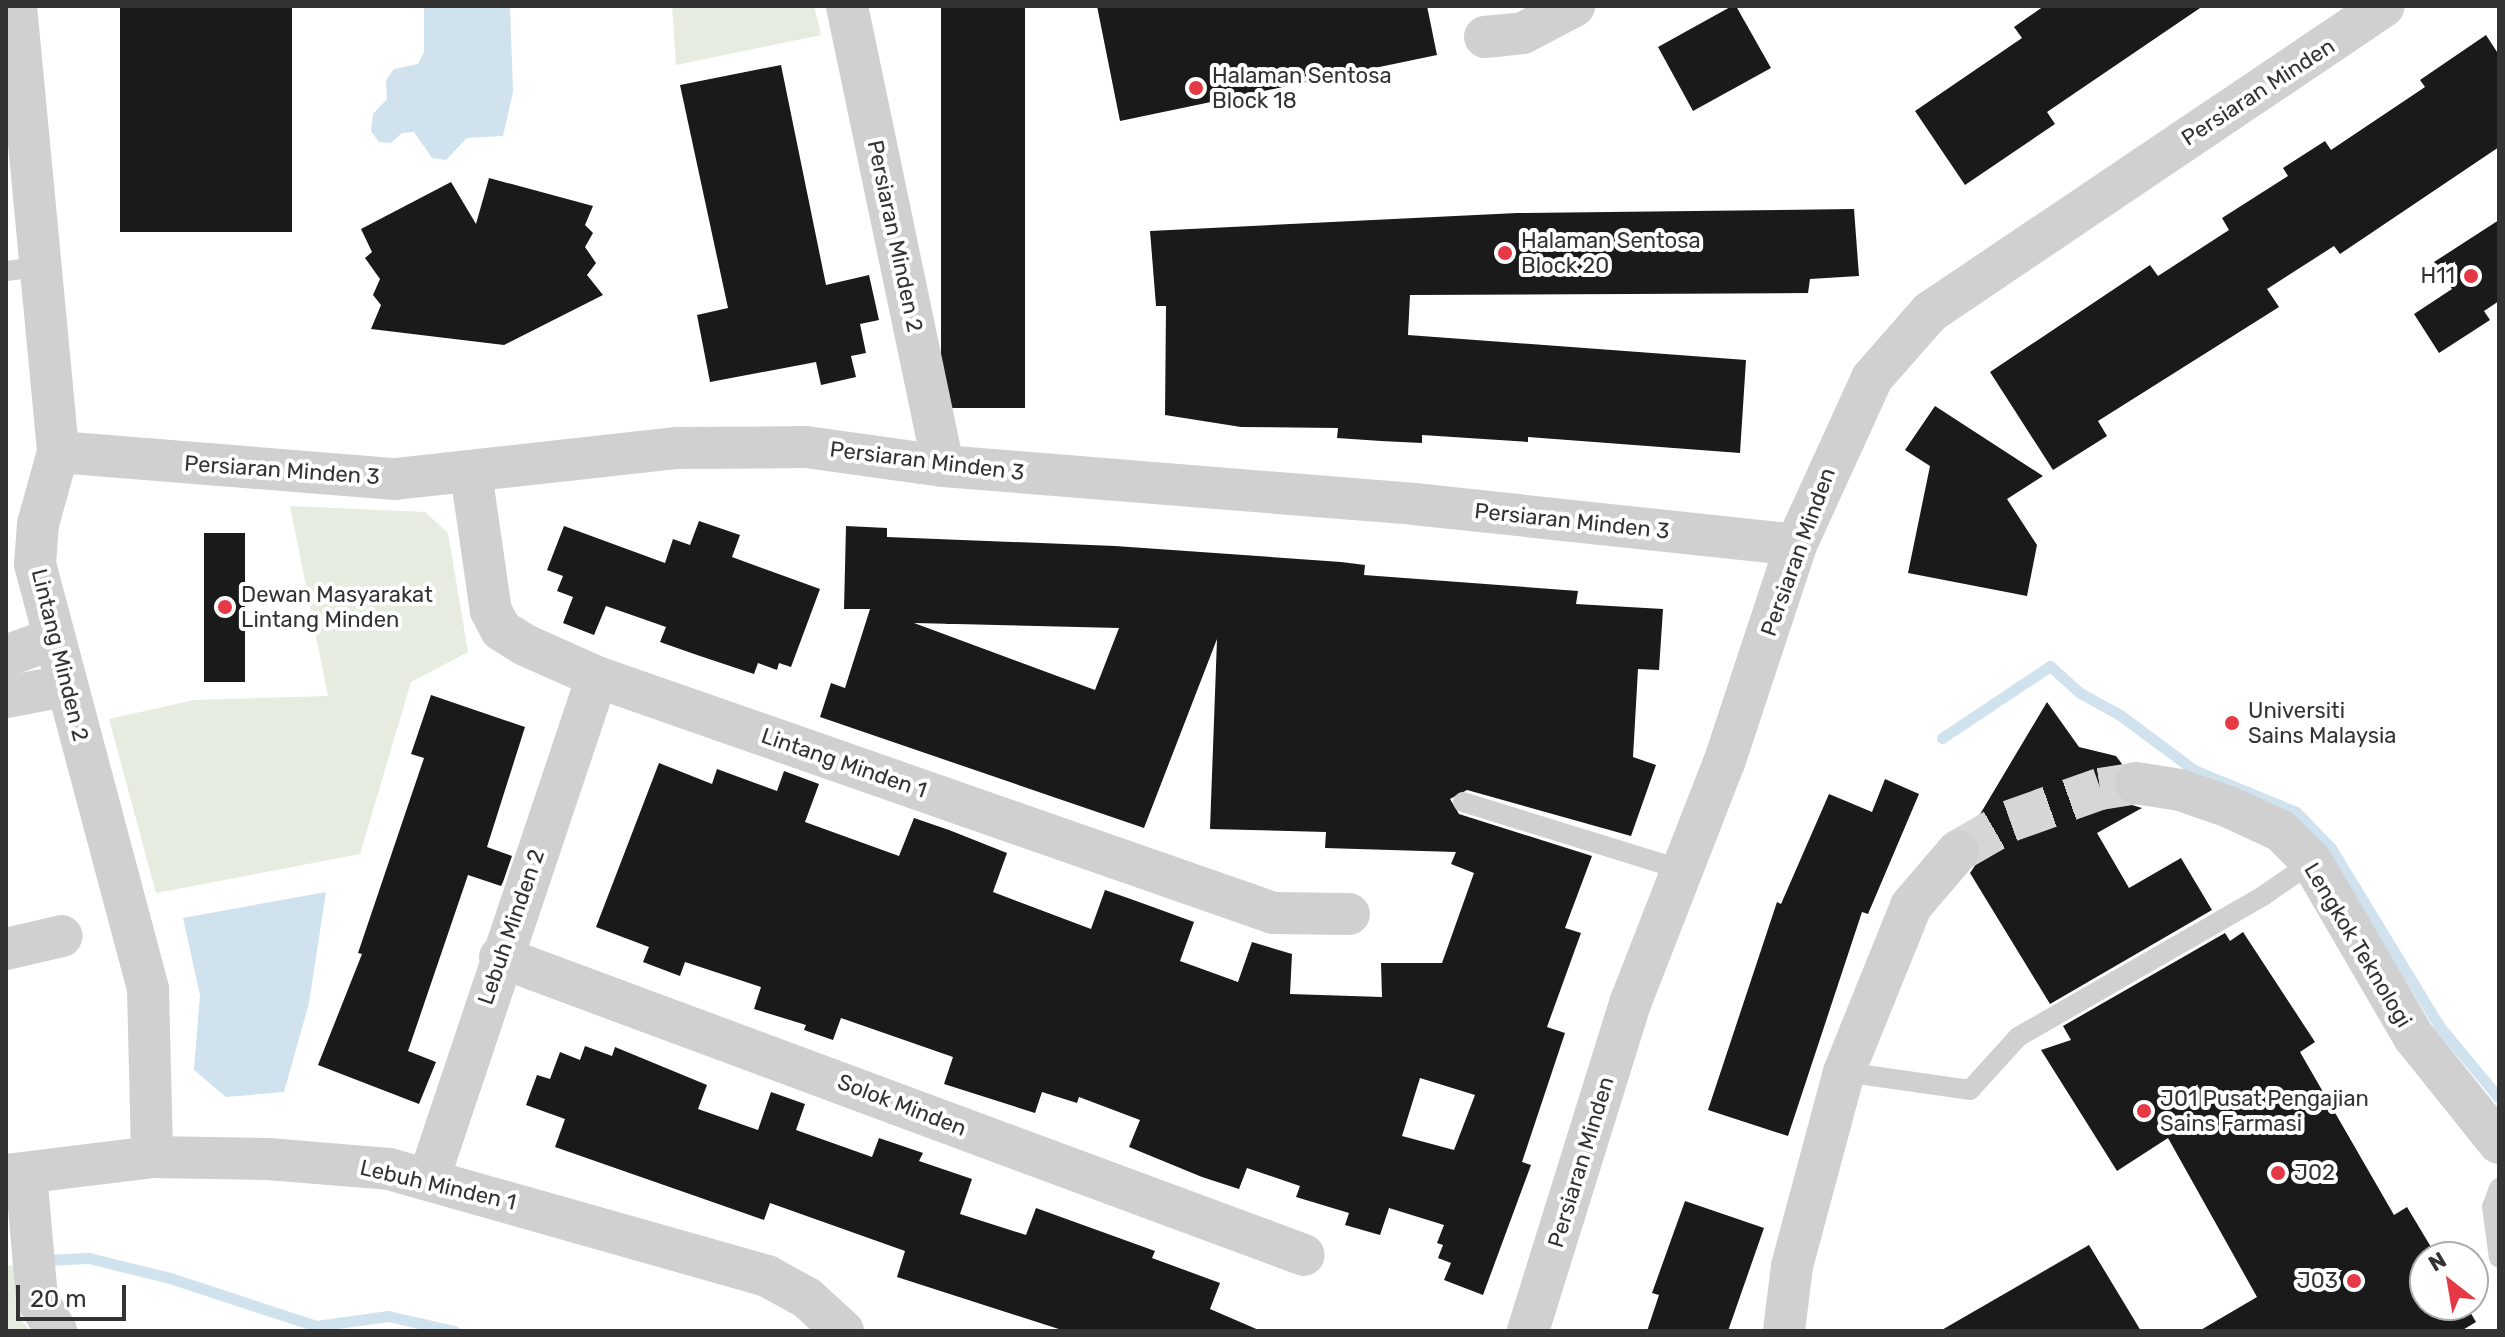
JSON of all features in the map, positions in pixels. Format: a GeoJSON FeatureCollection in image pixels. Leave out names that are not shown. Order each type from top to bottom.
{"type":"FeatureCollection","features":[{"type":"Feature","properties":{"kind":"street","name":"Lintang Minden 2"},"geometry":{"type":"LineString","coordinates":[[16,6],[23,269],[58,452],[38,524],[35,564],[64,686],[120,872],[148,989],[152,1157]]}},
{"type":"Feature","properties":{"kind":"street","name":"Persiaran Minden 2"},"geometry":{"type":"LineString","coordinates":[[847,6],[943,466]]}},
{"type":"Feature","properties":{"kind":"street"},"geometry":{"type":"LineString","coordinates":[[1485,37],[1523,33],[1574,6]]}},
{"type":"Feature","properties":{"kind":"street","name":"Persiaran Minden"},"geometry":{"type":"LineString","coordinates":[[1528,1331],[1631,1001],[1682,870],[1796,545],[1853,411],[1889,354],[1930,312],[2384,6]]}},
{"type":"Feature","properties":{"kind":"street","name":"Persiaran Minden 3"},"geometry":{"type":"LineString","coordinates":[[58,452],[395,479],[718,445],[806,447],[943,466],[1414,504],[1796,545]]}},
{"type":"Feature","properties":{"kind":"street","name":"Lintang Minden 1"},"geometry":{"type":"LineString","coordinates":[[471,473],[491,611],[501,630],[597,677],[1273,913],[1349,914]]}},
{"type":"Feature","properties":{"kind":"street"},"geometry":{"type":"LineString","coordinates":[[6,656],[52,639]]}},
{"type":"Feature","properties":{"kind":"street","name":"Lebuh Minden 2"},"geometry":{"type":"LineString","coordinates":[[429,1178],[500,957],[597,677]]}},
{"type":"Feature","properties":{"kind":"street"},"geometry":{"type":"LineString","coordinates":[[6,697],[64,686]]}},
{"type":"Feature","properties":{"kind":"street","name":"Lengkok Teknologi"},"geometry":{"type":"LineString","coordinates":[[2136,783],[2180,790],[2229,807],[2281,831],[2312,862],[2414,1037],[2499,1143]]}},
{"type":"Feature","properties":{"kind":"street"},"geometry":{"type":"LineString","coordinates":[[1784,1331],[1792,1266],[1844,1072],[1911,906],[1958,851]]}},
{"type":"Feature","properties":{"kind":"street"},"geometry":{"type":"LineString","coordinates":[[6,949],[62,936]]}},
{"type":"Feature","properties":{"kind":"street","name":"Solok Minden"},"geometry":{"type":"LineString","coordinates":[[500,957],[1304,1255]]}},
{"type":"Feature","properties":{"kind":"street","name":"Lebuh Minden 1"},"geometry":{"type":"LineString","coordinates":[[20,1186],[152,1157],[338,1163],[429,1178],[767,1276],[807,1298],[843,1331]]}},
{"type":"Feature","properties":{"kind":"street"},"geometry":{"type":"LineString","coordinates":[[20,1186],[37,1299],[56,1331]]}},
{"type":"Feature","properties":{"kind":"lane"},"geometry":{"type":"LineString","coordinates":[[1463,802],[1682,870]]}},
{"type":"Feature","properties":{"kind":"lane"},"geometry":{"type":"LineString","coordinates":[[1844,1072],[1970,1090],[2018,1037],[2263,896],[2312,862]]}},
{"type":"Feature","properties":{"kind":"lane"},"geometry":{"type":"LineString","coordinates":[[2499,1188],[2492,1207],[2499,1258]]}},
{"type":"Feature","properties":{"kind":"shaded area"},"geometry":{"type":"Polygon","coordinates":[[[672,6],[814,6],[821,35],[676,65],[672,6]]]}},
{"type":"Feature","properties":{"kind":"shaded area"},"geometry":{"type":"Polygon","coordinates":[[[290,506],[425,512],[448,533],[468,652],[411,682],[360,854],[156,893],[109,719],[194,700],[328,696],[290,506]]]}},
{"type":"Feature","properties":{"kind":"shaded area"},"geometry":{"type":"Polygon","coordinates":[[[14,1265],[23,1323],[31,1331],[6,1331],[6,1266],[14,1265]]]}},
{"type":"Feature","properties":{"kind":"water"},"geometry":{"type":"Polygon","coordinates":[[[424,6],[510,6],[513,92],[503,136],[467,138],[446,160],[432,158],[414,132],[402,133],[391,143],[379,142],[371,131],[373,114],[387,99],[386,80],[394,69],[418,64],[424,52],[424,6]]]}},
{"type":"Feature","properties":{"kind":"water"},"geometry":{"type":"Polygon","coordinates":[[[326,892],[309,1003],[284,1092],[226,1097],[194,1070],[200,995],[183,918],[326,892]]]}},
{"type":"Feature","properties":{"kind":"building"},"geometry":{"type":"Polygon","coordinates":[[[120,6],[292,6],[292,232],[120,232],[120,6]]]}},
{"type":"Feature","properties":{"kind":"building"},"geometry":{"type":"Polygon","coordinates":[[[941,6],[1025,6],[1025,408],[941,408],[941,6]]]}},
{"type":"Feature","properties":{"kind":"building","name":"Halaman Sentosa Block 18"},"geometry":{"type":"Polygon","coordinates":[[[1097,6],[1427,6],[1437,55],[1120,121],[1097,6]]]}},
{"type":"Feature","properties":{"kind":"building"},"geometry":{"type":"Polygon","coordinates":[[[1736,6],[1771,68],[1693,111],[1658,47],[1736,6]]]}},
{"type":"Feature","properties":{"kind":"building"},"geometry":{"type":"Polygon","coordinates":[[[2044,6],[2203,6],[2047,112],[2055,124],[1965,185],[1915,111],[2022,38],[2014,27],[2044,6]]]}},
{"type":"Feature","properties":{"kind":"building"},"geometry":{"type":"Polygon","coordinates":[[[2486,35],[2499,55],[2499,147],[2340,254],[2334,246],[2267,289],[2279,307],[2098,421],[2107,436],[2053,470],[1990,372],[2150,265],[2158,276],[2229,230],[2222,218],[2288,176],[2283,168],[2325,141],[2331,150],[2425,87],[2420,80],[2486,35]]]}},
{"type":"Feature","properties":{"kind":"building"},"geometry":{"type":"Polygon","coordinates":[[[781,65],[826,285],[869,275],[879,320],[860,324],[866,353],[851,356],[856,377],[821,385],[816,362],[710,382],[697,315],[728,308],[680,85],[781,65]]]}},
{"type":"Feature","properties":{"kind":"building"},"geometry":{"type":"Polygon","coordinates":[[[489,178],[593,206],[585,225],[593,233],[585,247],[596,263],[587,275],[603,295],[504,345],[371,329],[381,305],[373,295],[380,279],[365,258],[372,252],[361,229],[451,182],[476,224],[489,178]]]}},
{"type":"Feature","properties":{"kind":"building"},"geometry":{"type":"Polygon","coordinates":[[[1854,209],[1859,276],[1810,279],[1808,293],[1410,295],[1408,335],[1746,360],[1740,453],[1528,437],[1528,442],[1422,435],[1422,443],[1381,441],[1337,438],[1338,428],[1241,427],[1165,415],[1166,306],[1156,306],[1150,231],[1517,213],[1854,209]]]}},
{"type":"Feature","properties":{"kind":"building","name":"H11"},"geometry":{"type":"Polygon","coordinates":[[[2499,220],[2499,301],[2484,311],[2490,320],[2439,353],[2414,314],[2452,289],[2434,262],[2499,220]]]}},
{"type":"Feature","properties":{"kind":"building"},"geometry":{"type":"Polygon","coordinates":[[[1935,406],[2043,476],[2007,499],[2037,545],[2027,596],[1908,573],[1930,466],[1905,450],[1935,406]]]}},
{"type":"Feature","properties":{"kind":"building"},"geometry":{"type":"Polygon","coordinates":[[[699,521],[740,535],[732,557],[820,589],[791,667],[779,663],[777,670],[758,663],[754,674],[660,642],[666,627],[606,606],[594,635],[563,623],[573,597],[557,591],[563,576],[547,570],[564,526],[665,563],[673,539],[690,545],[699,521]]]}},
{"type":"Feature","properties":{"kind":"building"},"geometry":{"type":"Polygon","coordinates":[[[846,526],[887,528],[887,537],[1115,546],[1341,562],[1365,565],[1364,575],[1578,591],[1576,604],[1663,609],[1659,670],[1638,669],[1633,757],[1656,765],[1631,836],[1467,790],[1450,799],[1459,814],[1592,856],[1565,928],[1581,933],[1547,1027],[1565,1033],[1522,1162],[1531,1165],[1483,1295],[1444,1280],[1451,1263],[1438,1258],[1443,1245],[1437,1243],[1444,1225],[1389,1208],[1380,1235],[1345,1225],[1349,1213],[1296,1197],[1300,1186],[1247,1168],[1239,1189],[1202,1177],[1129,1147],[1140,1120],[1079,1097],[1077,1103],[1042,1092],[1035,1113],[944,1084],[953,1057],[841,1018],[833,1040],[804,1030],[806,1025],[754,1009],[761,987],[685,962],[680,976],[643,962],[649,947],[596,927],[659,763],[712,784],[717,769],[777,791],[784,771],[819,784],[805,822],[899,856],[914,818],[949,830],[1007,853],[993,892],[1091,929],[1105,890],[1194,922],[1180,961],[1238,982],[1252,942],[1292,954],[1290,994],[1382,997],[1381,963],[1442,963],[1474,873],[1451,864],[1456,852],[1325,848],[1326,832],[1210,829],[1217,639],[1144,828],[820,717],[831,683],[845,688],[870,609],[844,609],[846,526]],[[914,623],[1095,690],[1119,628],[914,623]],[[1420,1078],[1402,1136],[1454,1150],[1475,1095],[1420,1078]]]}},
{"type":"Feature","properties":{"kind":"building","name":"Dewan Masyarakat Lintang Minden"},"geometry":{"type":"Polygon","coordinates":[[[204,533],[245,533],[245,682],[204,682],[204,533]]]}},
{"type":"Feature","properties":{"kind":"building"},"geometry":{"type":"Polygon","coordinates":[[[431,695],[525,727],[487,847],[512,856],[503,882],[501,886],[468,875],[408,1051],[436,1062],[419,1104],[318,1065],[362,954],[358,953],[424,758],[411,754],[431,695]]]}},
{"type":"Feature","properties":{"kind":"building"},"geometry":{"type":"Polygon","coordinates":[[[2047,702],[2079,747],[2116,756],[2122,764],[2113,778],[2114,792],[2122,802],[2142,808],[2097,833],[2129,888],[2181,858],[2212,910],[2050,1004],[1970,873],[1982,855],[1980,842],[1970,831],[2047,702]]]}},
{"type":"Feature","properties":{"kind":"building"},"geometry":{"type":"Polygon","coordinates":[[[1885,779],[1919,794],[1868,914],[1862,912],[1788,1136],[1708,1110],[1777,902],[1781,904],[1829,794],[1872,812],[1885,779]]]}},
{"type":"Feature","properties":{"kind":"building"},"geometry":{"type":"Polygon","coordinates":[[[2243,932],[2315,1042],[2300,1052],[2394,1215],[2407,1207],[2427,1241],[2409,1241],[2409,1321],[2476,1322],[2461,1331],[2199,1331],[2257,1297],[2168,1138],[2117,1171],[2041,1050],[2071,1040],[2063,1026],[2225,933],[2230,941],[2243,932]]]}},
{"type":"Feature","properties":{"kind":"building"},"geometry":{"type":"Polygon","coordinates":[[[585,1046],[612,1056],[615,1047],[707,1085],[698,1109],[758,1130],[771,1092],[805,1104],[796,1130],[872,1157],[879,1138],[923,1153],[919,1161],[972,1179],[960,1214],[1026,1235],[1036,1208],[1155,1251],[1152,1258],[1220,1283],[1210,1309],[1261,1331],[1065,1331],[897,1277],[905,1251],[770,1203],[764,1220],[555,1147],[565,1119],[526,1105],[537,1075],[550,1079],[560,1052],[580,1060],[585,1046]]]}},
{"type":"Feature","properties":{"kind":"building"},"geometry":{"type":"Polygon","coordinates":[[[1685,1201],[1764,1228],[1728,1331],[1647,1331],[1659,1295],[1652,1293],[1685,1201]]]}},
{"type":"Feature","properties":{"kind":"building"},"geometry":{"type":"Polygon","coordinates":[[[2089,1245],[2141,1331],[1940,1331],[2089,1245]]]}},
{"type":"Feature","properties":{"kind":"waterway"},"geometry":{"type":"LineString","coordinates":[[1942,738],[2050,666],[2080,693],[2120,715],[2194,770],[2296,812],[2331,848],[2440,1027],[2499,1098]]}},
{"type":"Feature","properties":{"kind":"waterway"},"geometry":{"type":"LineString","coordinates":[[43,1260],[89,1258],[170,1278],[316,1326],[388,1316],[454,1331]]}},
{"type":"Feature","properties":{"kind":"tunnel"},"geometry":{"type":"LineString","coordinates":[[1958,851],[2010,821],[2100,789],[2136,783]]}},
{"type":"Feature","properties":{"kind":"place","name":"Halaman Sentosa Block 18"},"geometry":{"type":"Point","coordinates":[1196,88]}},
{"type":"Feature","properties":{"kind":"place","name":"Halaman Sentosa Block 20"},"geometry":{"type":"Point","coordinates":[1505,253]}},
{"type":"Feature","properties":{"kind":"place","name":"H11"},"geometry":{"type":"Point","coordinates":[2471,276]}},
{"type":"Feature","properties":{"kind":"place","name":"Dewan Masyarakat Lintang Minden"},"geometry":{"type":"Point","coordinates":[225,607]}},
{"type":"Feature","properties":{"kind":"place","name":"Universiti Sains Malaysia"},"geometry":{"type":"Point","coordinates":[2232,723]}},
{"type":"Feature","properties":{"kind":"place","name":"J01 Pusat Pengajian Sains Farmasi"},"geometry":{"type":"Point","coordinates":[2144,1111]}},
{"type":"Feature","properties":{"kind":"place","name":"J02"},"geometry":{"type":"Point","coordinates":[2278,1173]}},
{"type":"Feature","properties":{"kind":"place","name":"J03"},"geometry":{"type":"Point","coordinates":[2354,1281]}}]}
